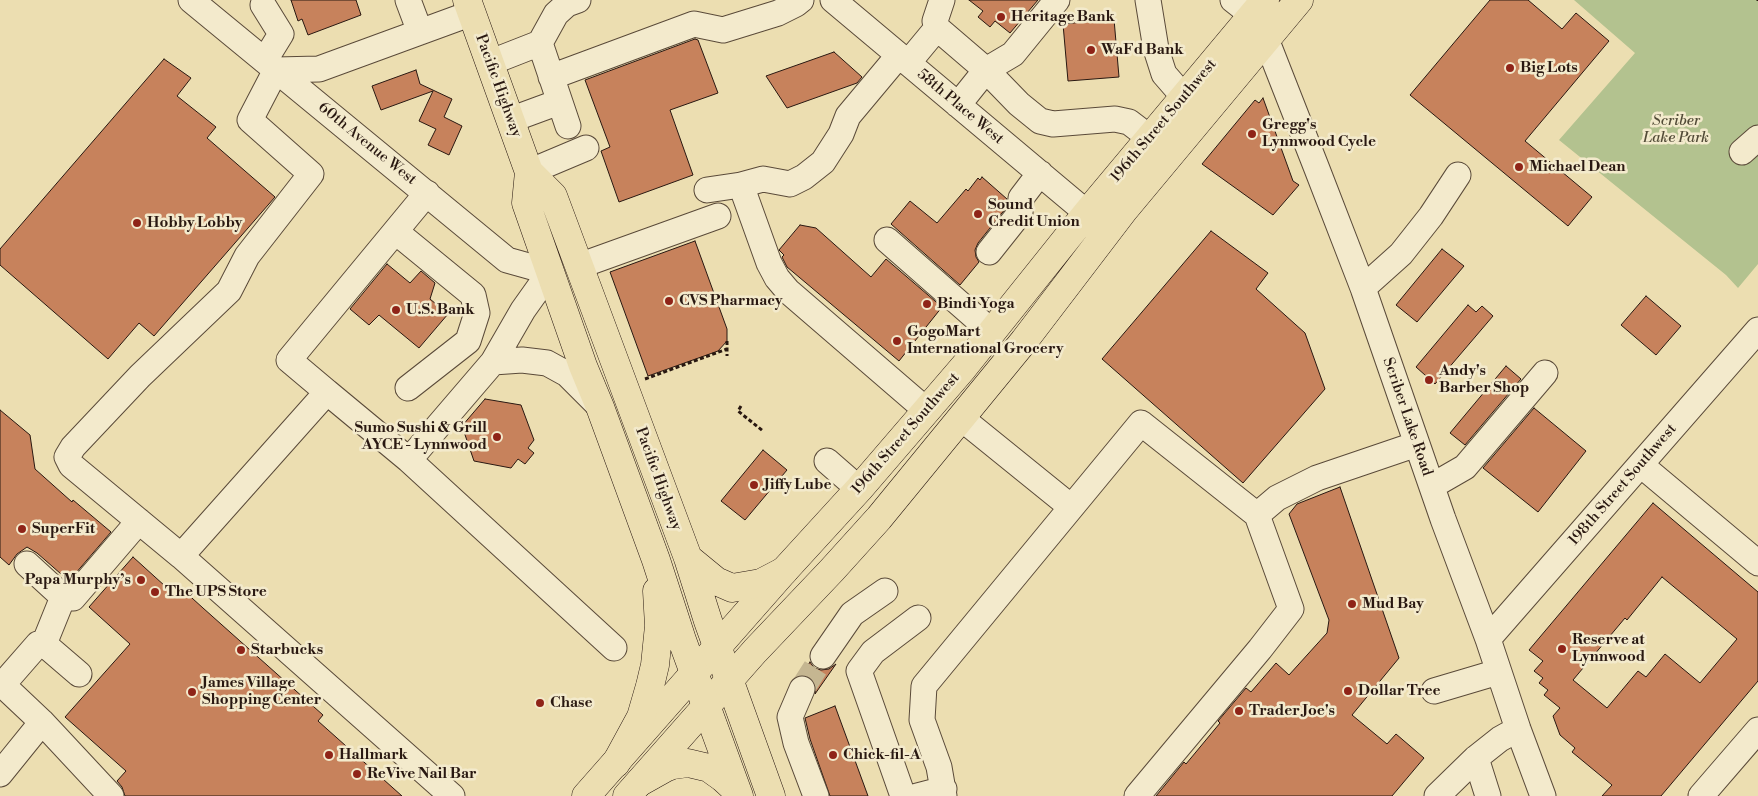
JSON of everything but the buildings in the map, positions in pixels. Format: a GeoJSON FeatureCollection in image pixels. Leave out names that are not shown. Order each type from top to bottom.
{"type":"FeatureCollection","features":[{"type":"Feature","properties":{"kind":"main road","name":"196th Street Southwest"},"geometry":{"type":"LineString","coordinates":[[634,789],[729,680],[879,518],[1024,341],[1124,210],[1299,0]]}},
{"type":"Feature","properties":{"kind":"main road","name":"196th Street Southwest"},"geometry":{"type":"LineString","coordinates":[[586,796],[784,571],[860,489],[963,368],[1087,213],[1184,98],[1250,5]]}},
{"type":"Feature","properties":{"kind":"main road","name":"Pacific Highway"},"geometry":{"type":"LineString","coordinates":[[469,7],[529,172],[553,196],[688,558],[708,621],[771,796]]}},
{"type":"Feature","properties":{"kind":"main road","name":"Pacific Highway"},"geometry":{"type":"LineString","coordinates":[[529,172],[526,203],[583,366],[656,560],[738,794]]}},
{"type":"Feature","properties":{"kind":"main road"},"geometry":{"type":"LineString","coordinates":[[1086,260],[1081,252],[1084,240],[1092,227],[1091,217],[1087,213]]}},
{"type":"Feature","properties":{"kind":"main road"},"geometry":{"type":"LineString","coordinates":[[961,418],[955,403],[963,368]]}},
{"type":"Feature","properties":{"kind":"main road"},"geometry":{"type":"LineString","coordinates":[[688,558],[716,581],[732,588],[761,583],[784,571]]}},
{"type":"Feature","properties":{"kind":"main road"},"geometry":{"type":"LineString","coordinates":[[616,763],[641,717],[655,665],[659,626],[656,560]]}},
{"type":"Feature","properties":{"kind":"main road"},"geometry":{"type":"LineString","coordinates":[[634,789],[673,765],[690,763],[709,768],[738,794]]}},
{"type":"Feature","properties":{"kind":"street","name":"60th Avenue West"},"geometry":{"type":"LineString","coordinates":[[191,0],[507,260],[550,272]]}},
{"type":"Feature","properties":{"kind":"street"},"geometry":{"type":"LineString","coordinates":[[408,0],[420,32]]}},
{"type":"Feature","properties":{"kind":"street"},"geometry":{"type":"LineString","coordinates":[[551,78],[694,24],[723,30],[778,13],[801,0]]}},
{"type":"Feature","properties":{"kind":"street","name":"58th Place West"},"geometry":{"type":"LineString","coordinates":[[834,0],[1087,213]]}},
{"type":"Feature","properties":{"kind":"street"},"geometry":{"type":"LineString","coordinates":[[942,0],[935,21],[937,28],[986,70],[1019,104],[1040,121],[1053,124],[1115,119],[1129,122],[1150,138]]}},
{"type":"Feature","properties":{"kind":"street"},"geometry":{"type":"LineString","coordinates":[[958,105],[986,70],[1013,54],[1058,0]]}},
{"type":"Feature","properties":{"kind":"street"},"geometry":{"type":"LineString","coordinates":[[1148,0],[1156,49],[1164,74],[1184,98]]}},
{"type":"Feature","properties":{"kind":"street"},"geometry":{"type":"LineString","coordinates":[[489,63],[540,43],[556,14],[570,1]]}},
{"type":"Feature","properties":{"kind":"street","name":"196th Street Southwest"},"geometry":{"type":"LineString","coordinates":[[1250,5],[1266,39]]}},
{"type":"Feature","properties":{"kind":"street"},"geometry":{"type":"LineString","coordinates":[[263,6],[281,34],[250,120],[311,174],[247,256],[229,291],[143,373],[73,447],[67,457],[71,465],[181,556],[452,796]]}},
{"type":"Feature","properties":{"kind":"street"},"geometry":{"type":"LineString","coordinates":[[271,65],[319,69],[420,32],[469,7]]}},
{"type":"Feature","properties":{"kind":"street"},"geometry":{"type":"LineString","coordinates":[[707,190],[741,185],[762,179],[790,184],[804,177],[823,162],[841,134],[848,116],[903,59],[937,28]]}},
{"type":"Feature","properties":{"kind":"street","name":"Scriber Lake Road"},"geometry":{"type":"LineString","coordinates":[[1266,39],[1362,288],[1543,796]]}},
{"type":"Feature","properties":{"kind":"street"},"geometry":{"type":"LineString","coordinates":[[540,43],[568,126]]}},
{"type":"Feature","properties":{"kind":"street"},"geometry":{"type":"LineString","coordinates":[[510,120],[559,102]]}},
{"type":"Feature","properties":{"kind":"street"},"geometry":{"type":"LineString","coordinates":[[1014,152],[1040,121]]}},
{"type":"Feature","properties":{"kind":"street"},"geometry":{"type":"LineString","coordinates":[[529,172],[586,148]]}},
{"type":"Feature","properties":{"kind":"street"},"geometry":{"type":"LineString","coordinates":[[989,252],[1020,213],[1020,198],[1040,173]]}},
{"type":"Feature","properties":{"kind":"street"},"geometry":{"type":"LineString","coordinates":[[1362,288],[1401,254],[1431,216],[1458,175]]}},
{"type":"Feature","properties":{"kind":"street"},"geometry":{"type":"LineString","coordinates":[[741,185],[769,263],[777,278],[788,290],[926,410]]}},
{"type":"Feature","properties":{"kind":"street"},"geometry":{"type":"LineString","coordinates":[[427,194],[289,360],[410,460],[614,648]]}},
{"type":"Feature","properties":{"kind":"street"},"geometry":{"type":"LineString","coordinates":[[579,266],[718,216]]}},
{"type":"Feature","properties":{"kind":"street"},"geometry":{"type":"LineString","coordinates":[[396,232],[473,295],[477,313],[468,341],[408,388]]}},
{"type":"Feature","properties":{"kind":"street"},"geometry":{"type":"LineString","coordinates":[[887,240],[992,332]]}},
{"type":"Feature","properties":{"kind":"street"},"geometry":{"type":"LineString","coordinates":[[410,460],[492,362],[523,310],[550,272]]}},
{"type":"Feature","properties":{"kind":"street","name":"198th Street Southwest"},"geometry":{"type":"LineString","coordinates":[[1488,639],[1758,330]]}},
{"type":"Feature","properties":{"kind":"street"},"geometry":{"type":"LineString","coordinates":[[492,362],[522,360],[547,363],[567,374],[600,407]]}},
{"type":"Feature","properties":{"kind":"street"},"geometry":{"type":"LineString","coordinates":[[1432,486],[1465,467],[1545,373]]}},
{"type":"Feature","properties":{"kind":"street"},"geometry":{"type":"LineString","coordinates":[[181,556],[327,392]]}},
{"type":"Feature","properties":{"kind":"street"},"geometry":{"type":"LineString","coordinates":[[961,418],[1071,507]]}},
{"type":"Feature","properties":{"kind":"street"},"geometry":{"type":"LineString","coordinates":[[917,796],[944,792],[939,767],[922,720],[924,686],[1141,423],[1257,515],[1291,608],[1260,649],[1136,796]]}},
{"type":"Feature","properties":{"kind":"street"},"geometry":{"type":"LineString","coordinates":[[1257,515],[1276,498],[1317,478],[1417,444]]}},
{"type":"Feature","properties":{"kind":"street"},"geometry":{"type":"LineString","coordinates":[[827,461],[860,489]]}},
{"type":"Feature","properties":{"kind":"street"},"geometry":{"type":"LineString","coordinates":[[1641,465],[1758,563]]}},
{"type":"Feature","properties":{"kind":"street"},"geometry":{"type":"LineString","coordinates":[[27,564],[63,597],[73,598],[139,521]]}},
{"type":"Feature","properties":{"kind":"street"},"geometry":{"type":"LineString","coordinates":[[823,656],[852,614],[885,590]]}},
{"type":"Feature","properties":{"kind":"street"},"geometry":{"type":"LineString","coordinates":[[44,644],[63,597]]}},
{"type":"Feature","properties":{"kind":"street"},"geometry":{"type":"LineString","coordinates":[[903,796],[859,670],[873,652],[918,618]]}},
{"type":"Feature","properties":{"kind":"street"},"geometry":{"type":"LineString","coordinates":[[78,674],[44,644],[38,644],[4,683],[6,688],[42,722],[111,796]]}},
{"type":"Feature","properties":{"kind":"street"},"geometry":{"type":"LineString","coordinates":[[1434,691],[1498,672]]}},
{"type":"Feature","properties":{"kind":"street"},"geometry":{"type":"LineString","coordinates":[[802,689],[790,716],[796,743],[816,796]]}},
{"type":"Feature","properties":{"kind":"street"},"geometry":{"type":"LineString","coordinates":[[7,766],[42,722]]}},
{"type":"Feature","properties":{"kind":"street"},"geometry":{"type":"LineString","coordinates":[[1436,796],[1476,758],[1500,739],[1518,729]]}},
{"type":"Feature","properties":{"kind":"street"},"geometry":{"type":"LineString","coordinates":[[1701,796],[1758,730]]}},
{"type":"Feature","properties":{"kind":"street"},"geometry":{"type":"LineString","coordinates":[[1476,758],[1488,796]]}},
{"type":"Feature","properties":{"kind":"path"},"geometry":{"type":"LineString","coordinates":[[727,342],[727,356]]}},
{"type":"Feature","properties":{"kind":"path"},"geometry":{"type":"LineString","coordinates":[[644,379],[727,349]]}},
{"type":"Feature","properties":{"kind":"path"},"geometry":{"type":"LineString","coordinates":[[741,406],[738,411],[763,431]]}},
{"type":"Feature","properties":{"kind":"green space","name":"Scriber Lake Park"},"geometry":{"type":"Polygon","coordinates":[[[1574,0],[1758,0],[1758,264],[1738,288],[1726,275],[1559,140],[1635,53],[1574,0]]]}},
{"type":"Feature","properties":{"kind":"tunnel"},"geometry":{"type":"LineString","coordinates":[[802,689],[823,656]]}},
{"type":"Feature","properties":{"kind":"place","name":"Heritage Bank"},"geometry":{"type":"Point","coordinates":[1001,17]}},
{"type":"Feature","properties":{"kind":"place","name":"WaFd Bank"},"geometry":{"type":"Point","coordinates":[1091,50]}},
{"type":"Feature","properties":{"kind":"place","name":"Big Lots"},"geometry":{"type":"Point","coordinates":[1510,68]}},
{"type":"Feature","properties":{"kind":"place","name":"Gregg's Lynnwood Cycle"},"geometry":{"type":"Point","coordinates":[1252,134]}},
{"type":"Feature","properties":{"kind":"place","name":"Michael Dean"},"geometry":{"type":"Point","coordinates":[1519,167]}},
{"type":"Feature","properties":{"kind":"place","name":"Sound Credit Union"},"geometry":{"type":"Point","coordinates":[978,214]}},
{"type":"Feature","properties":{"kind":"place","name":"Hobby Lobby"},"geometry":{"type":"Point","coordinates":[137,223]}},
{"type":"Feature","properties":{"kind":"place","name":"CVS Pharmacy"},"geometry":{"type":"Point","coordinates":[669,301]}},
{"type":"Feature","properties":{"kind":"place","name":"Bindi Yoga"},"geometry":{"type":"Point","coordinates":[927,304]}},
{"type":"Feature","properties":{"kind":"place","name":"U.S. Bank"},"geometry":{"type":"Point","coordinates":[396,310]}},
{"type":"Feature","properties":{"kind":"place","name":"GogoMart International Grocery"},"geometry":{"type":"Point","coordinates":[897,341]}},
{"type":"Feature","properties":{"kind":"place","name":"Andy's Barber Shop"},"geometry":{"type":"Point","coordinates":[1429,380]}},
{"type":"Feature","properties":{"kind":"place","name":"Sumo Sushi & Grill AYCE - Lynnwood"},"geometry":{"type":"Point","coordinates":[497,437]}},
{"type":"Feature","properties":{"kind":"place","name":"Jiffy Lube"},"geometry":{"type":"Point","coordinates":[754,485]}},
{"type":"Feature","properties":{"kind":"place","name":"SuperFit"},"geometry":{"type":"Point","coordinates":[22,529]}},
{"type":"Feature","properties":{"kind":"place","name":"Papa Murphy’s"},"geometry":{"type":"Point","coordinates":[141,580]}},
{"type":"Feature","properties":{"kind":"place","name":"The UPS Store"},"geometry":{"type":"Point","coordinates":[155,592]}},
{"type":"Feature","properties":{"kind":"place","name":"Mud Bay"},"geometry":{"type":"Point","coordinates":[1352,604]}},
{"type":"Feature","properties":{"kind":"place","name":"Reserve at Lynnwood"},"geometry":{"type":"Point","coordinates":[1562,649]}},
{"type":"Feature","properties":{"kind":"place","name":"Starbucks"},"geometry":{"type":"Point","coordinates":[241,650]}},
{"type":"Feature","properties":{"kind":"place","name":"Dollar Tree"},"geometry":{"type":"Point","coordinates":[1348,691]}},
{"type":"Feature","properties":{"kind":"place","name":"James Village Shopping Center"},"geometry":{"type":"Point","coordinates":[192,692]}},
{"type":"Feature","properties":{"kind":"place","name":"Chase"},"geometry":{"type":"Point","coordinates":[540,703]}},
{"type":"Feature","properties":{"kind":"place","name":"Trader Joe's"},"geometry":{"type":"Point","coordinates":[1239,711]}},
{"type":"Feature","properties":{"kind":"place","name":"Hallmark"},"geometry":{"type":"Point","coordinates":[329,755]}},
{"type":"Feature","properties":{"kind":"place","name":"Chick-fil-A"},"geometry":{"type":"Point","coordinates":[833,755]}},
{"type":"Feature","properties":{"kind":"place","name":"ReVive Nail Bar"},"geometry":{"type":"Point","coordinates":[357,774]}}]}
